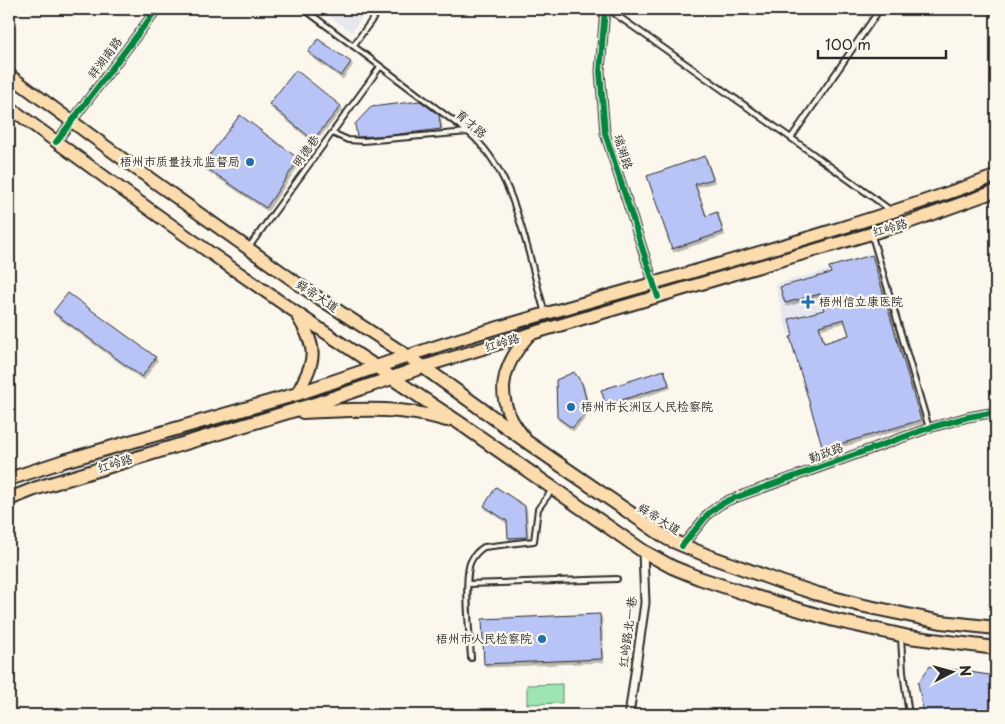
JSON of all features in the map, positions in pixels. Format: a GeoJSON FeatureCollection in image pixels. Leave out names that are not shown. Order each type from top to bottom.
{"type":"FeatureCollection","features":[{"type":"Feature","properties":{"kind":"highway","name":"红岭路"},"geometry":{"type":"LineString","coordinates":[[9,479],[64,461],[297,394],[408,356]]}},
{"type":"Feature","properties":{"kind":"highway","name":"舜帝大道"},"geometry":{"type":"LineString","coordinates":[[408,356],[668,540],[790,585],[860,605],[941,622],[996,628]]}},
{"type":"Feature","properties":{"kind":"highway"},"geometry":{"type":"LineString","coordinates":[[377,367],[643,551],[672,567],[756,597],[834,620],[900,635],[996,648]]}},
{"type":"Feature","properties":{"kind":"highway","name":"红岭路"},"geometry":{"type":"LineString","coordinates":[[9,499],[59,481],[283,413],[422,367]]}},
{"type":"Feature","properties":{"kind":"highway"},"geometry":{"type":"LineString","coordinates":[[283,413],[378,409],[400,410],[428,414],[461,424]]}},
{"type":"Feature","properties":{"kind":"main road","name":"舜帝大道"},"geometry":{"type":"LineString","coordinates":[[9,75],[311,293],[408,356]]}},
{"type":"Feature","properties":{"kind":"main road","name":"舜帝大道"},"geometry":{"type":"LineString","coordinates":[[9,107],[120,189],[296,314],[377,367]]}},
{"type":"Feature","properties":{"kind":"main road","name":"红岭路"},"geometry":{"type":"LineString","coordinates":[[408,356],[486,330],[654,283],[893,212],[996,176]]}},
{"type":"Feature","properties":{"kind":"main road","name":"红岭路"},"geometry":{"type":"LineString","coordinates":[[422,367],[907,223],[996,191]]}},
{"type":"Feature","properties":{"kind":"main road"},"geometry":{"type":"LineString","coordinates":[[296,314],[308,332],[312,346],[312,361],[297,394]]}},
{"type":"Feature","properties":{"kind":"main road"},"geometry":{"type":"LineString","coordinates":[[530,334],[512,358],[505,374],[503,394],[504,404],[518,430],[530,444]]}},
{"type":"Feature","properties":{"kind":"street","name":"祥湖南路"},"geometry":{"type":"LineString","coordinates":[[56,142],[157,9]]}},
{"type":"Feature","properties":{"kind":"street","name":"瑞湖路"},"geometry":{"type":"LineString","coordinates":[[606,9],[600,71],[605,133],[658,297]]}},
{"type":"Feature","properties":{"kind":"street"},"geometry":{"type":"LineString","coordinates":[[991,9],[996,12]]}},
{"type":"Feature","properties":{"kind":"street","name":"勤政路"},"geometry":{"type":"LineString","coordinates":[[682,546],[708,514],[729,500],[929,428],[968,417],[996,412]]}},
{"type":"Feature","properties":{"kind":"street","name":"红岭路北一巷"},"geometry":{"type":"LineString","coordinates":[[629,715],[644,603],[643,551]]}},
{"type":"Feature","properties":{"kind":"lane","name":"育才路"},"geometry":{"type":"LineString","coordinates":[[304,9],[468,132],[492,158],[507,185],[518,213],[545,314]]}},
{"type":"Feature","properties":{"kind":"lane"},"geometry":{"type":"LineString","coordinates":[[353,46],[380,9]]}},
{"type":"Feature","properties":{"kind":"lane"},"geometry":{"type":"LineString","coordinates":[[606,9],[792,138],[893,212]]}},
{"type":"Feature","properties":{"kind":"lane"},"geometry":{"type":"LineString","coordinates":[[792,138],[880,9]]}},
{"type":"Feature","properties":{"kind":"lane","name":"明德巷"},"geometry":{"type":"LineString","coordinates":[[248,248],[380,66]]}},
{"type":"Feature","properties":{"kind":"lane"},"geometry":{"type":"LineString","coordinates":[[332,133],[348,140],[363,141],[468,132]]}},
{"type":"Feature","properties":{"kind":"lane"},"geometry":{"type":"LineString","coordinates":[[871,234],[929,428]]}},
{"type":"Feature","properties":{"kind":"lane"},"geometry":{"type":"LineString","coordinates":[[470,658],[468,572],[471,562],[479,550],[484,547],[534,541],[538,509],[553,488]]}},
{"type":"Feature","properties":{"kind":"lane"},"geometry":{"type":"LineString","coordinates":[[468,584],[617,579]]}},
{"type":"Feature","properties":{"kind":"lane"},"geometry":{"type":"LineString","coordinates":[[900,635],[902,672],[909,715]]}},
{"type":"Feature","properties":{"kind":"shaded area"},"geometry":{"type":"Polygon","coordinates":[[[319,9],[368,9],[352,32],[319,9]]]}},
{"type":"Feature","properties":{"kind":"shaded area","name":"梧州信立康医院"},"geometry":{"type":"Polygon","coordinates":[[[828,270],[841,321],[788,335],[775,284],[828,270]]]}},
{"type":"Feature","properties":{"kind":"green space"},"geometry":{"type":"Polygon","coordinates":[[[562,684],[562,703],[527,704],[527,685],[562,684]]]}},
{"type":"Feature","properties":{"kind":"building"},"geometry":{"type":"Polygon","coordinates":[[[318,39],[351,62],[341,76],[308,52],[318,39]]]}},
{"type":"Feature","properties":{"kind":"building"},"geometry":{"type":"Polygon","coordinates":[[[296,70],[341,106],[313,140],[269,104],[296,70]]]}},
{"type":"Feature","properties":{"kind":"building"},"geometry":{"type":"Polygon","coordinates":[[[420,101],[439,115],[441,129],[357,137],[355,124],[371,107],[420,101]]]}},
{"type":"Feature","properties":{"kind":"building","name":"梧州市质量技术监督局"},"geometry":{"type":"Polygon","coordinates":[[[240,115],[299,159],[266,208],[202,165],[240,115]]]}},
{"type":"Feature","properties":{"kind":"building"},"geometry":{"type":"Polygon","coordinates":[[[705,156],[713,179],[695,184],[706,216],[717,212],[723,232],[672,249],[647,176],[705,156]]]}},
{"type":"Feature","properties":{"kind":"building"},"geometry":{"type":"Polygon","coordinates":[[[872,255],[921,420],[823,449],[790,337],[793,336],[789,319],[824,310],[820,294],[785,303],[780,287],[831,273],[829,267],[872,255]],[[844,319],[819,326],[824,343],[849,335],[844,319]]]}},
{"type":"Feature","properties":{"kind":"building"},"geometry":{"type":"Polygon","coordinates":[[[68,293],[156,357],[142,377],[53,312],[68,293]]]}},
{"type":"Feature","properties":{"kind":"building"},"geometry":{"type":"Polygon","coordinates":[[[664,370],[669,385],[606,405],[601,390],[664,370]]]}},
{"type":"Feature","properties":{"kind":"building","name":"梧州市长洲区人民检察院"},"geometry":{"type":"Polygon","coordinates":[[[574,372],[582,383],[586,399],[584,415],[572,428],[557,417],[556,380],[574,372]]]}},
{"type":"Feature","properties":{"kind":"building"},"geometry":{"type":"Polygon","coordinates":[[[496,487],[525,506],[527,537],[508,538],[507,521],[484,506],[496,487]]]}},
{"type":"Feature","properties":{"kind":"building","name":"梧州市人民检察院"},"geometry":{"type":"Polygon","coordinates":[[[600,614],[602,659],[484,664],[482,619],[600,614]]]}},
{"type":"Feature","properties":{"kind":"building"},"geometry":{"type":"Polygon","coordinates":[[[930,666],[996,676],[996,715],[924,715],[918,683],[930,666]]]}},
{"type":"Feature","properties":{"kind":"cycle path"},"geometry":{"type":"LineString","coordinates":[[56,142],[157,9]]}},
{"type":"Feature","properties":{"kind":"cycle path"},"geometry":{"type":"LineString","coordinates":[[605,9],[600,71],[605,133],[658,297]]}},
{"type":"Feature","properties":{"kind":"cycle path"},"geometry":{"type":"LineString","coordinates":[[682,546],[708,514],[729,500],[929,428],[968,417],[996,412]]}},
{"type":"Feature","properties":{"kind":"place","name":"梧州市质量技术监督局"},"geometry":{"type":"Point","coordinates":[250,162]}},
{"type":"Feature","properties":{"kind":"place","name":"梧州信立康医院"},"geometry":{"type":"Point","coordinates":[808,302]}},
{"type":"Feature","properties":{"kind":"place","name":"梧州市长洲区人民检察院"},"geometry":{"type":"Point","coordinates":[571,407]}},
{"type":"Feature","properties":{"kind":"place","name":"梧州市人民检察院"},"geometry":{"type":"Point","coordinates":[542,639]}}]}
